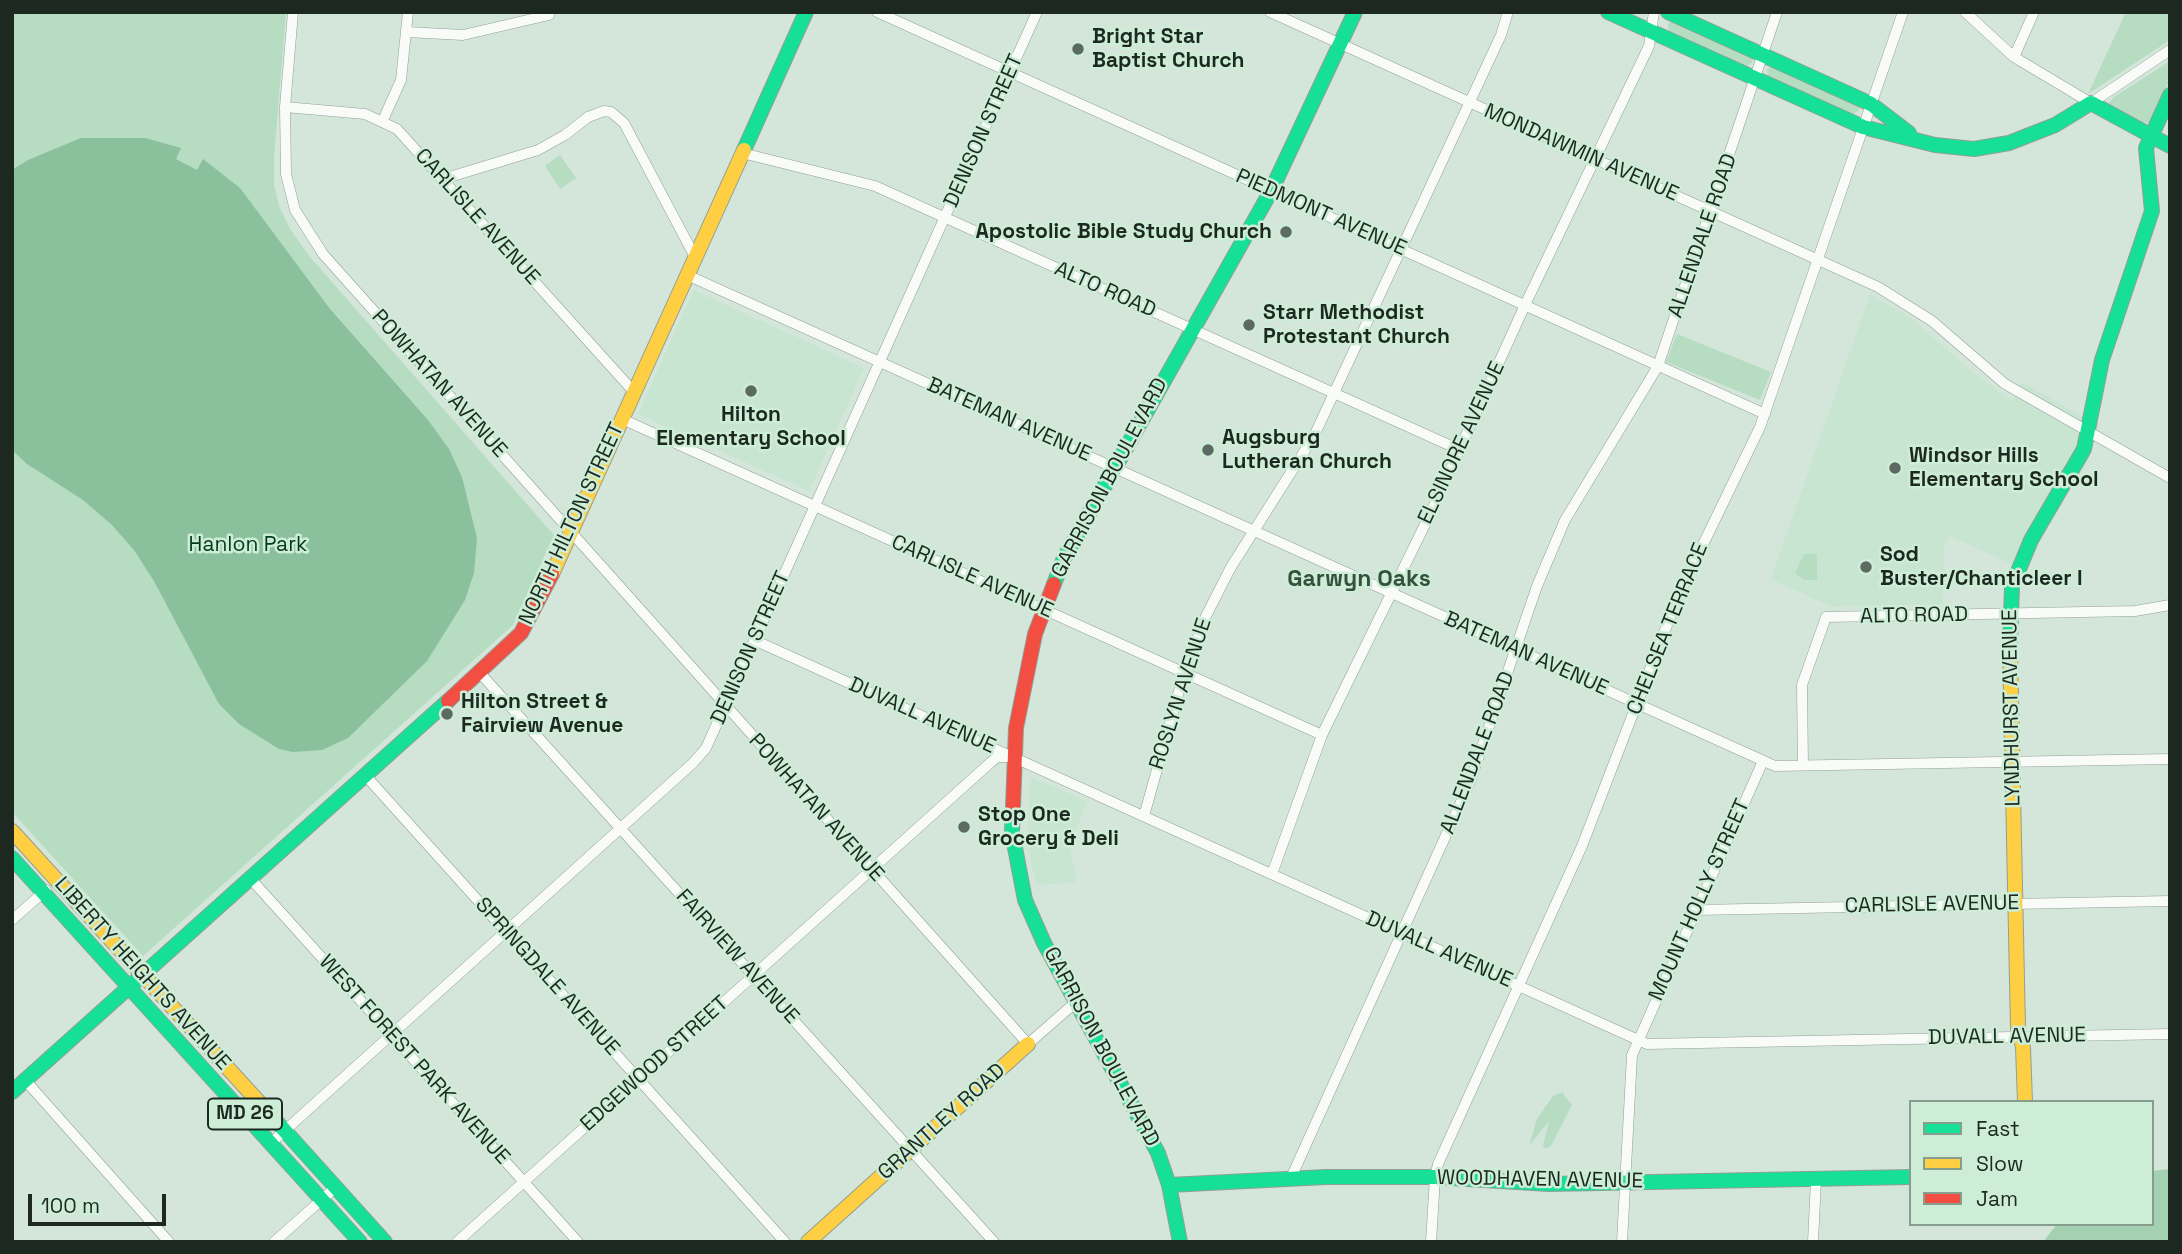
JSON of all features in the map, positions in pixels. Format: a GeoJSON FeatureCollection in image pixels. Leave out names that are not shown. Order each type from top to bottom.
{"type":"FeatureCollection","features":[{"type":"Feature","properties":{"kind":"main road","name":"NORTH HILTON STREET"},"geometry":{"type":"LineString","coordinates":[[12,1092],[511,645],[529,620],[571,532],[806,12]]}},
{"type":"Feature","properties":{"kind":"main road","name":"GARRISON BOULEVARD"},"geometry":{"type":"LineString","coordinates":[[1180,1242],[1169,1185],[1147,1130],[1031,916],[1019,879],[1012,832],[1013,757],[1023,686],[1043,609],[1064,558],[1271,191],[1355,12]]}},
{"type":"Feature","properties":{"kind":"main road"},"geometry":{"type":"LineString","coordinates":[[1608,12],[1863,127],[1955,148],[2009,143],[2055,125],[2091,103],[2170,145]]}},
{"type":"Feature","properties":{"kind":"main road"},"geometry":{"type":"LineString","coordinates":[[1668,12],[1871,104],[1900,128],[1919,139]]}},
{"type":"Feature","properties":{"kind":"main road","name":"LYNDHURST AVENUE"},"geometry":{"type":"LineString","coordinates":[[2025,1100],[2023,1047],[2019,1037],[2009,615],[2016,571],[2031,540],[2078,463],[2088,433],[2102,359],[2151,211],[2146,148],[2170,95]]}},
{"type":"Feature","properties":{"kind":"main road","name":"LIBERTY HEIGHTS AVENUE"},"geometry":{"type":"LineString","coordinates":[[12,831],[386,1242]]}},
{"type":"Feature","properties":{"kind":"main road","name":"LIBERTY HEIGHTS AVENUE"},"geometry":{"type":"LineString","coordinates":[[12,858],[131,986],[360,1242]]}},
{"type":"Feature","properties":{"kind":"main road","name":"GRANTLEY ROAD"},"geometry":{"type":"LineString","coordinates":[[808,1242],[1028,1045]]}},
{"type":"Feature","properties":{"kind":"main road","name":"WOODHAVEN AVENUE"},"geometry":{"type":"LineString","coordinates":[[1169,1185],[1435,1177],[1504,1183],[1625,1184],[1909,1177]]}},
{"type":"Feature","properties":{"kind":"street","name":"POWHATAN AVENUE"},"geometry":{"type":"LineString","coordinates":[[293,12],[285,107],[284,160],[295,210],[323,254],[1028,1045]]}},
{"type":"Feature","properties":{"kind":"street"},"geometry":{"type":"LineString","coordinates":[[383,120],[399,88],[408,12]]}},
{"type":"Feature","properties":{"kind":"street","name":"PIEDMONT AVENUE"},"geometry":{"type":"LineString","coordinates":[[877,12],[1765,414]]}},
{"type":"Feature","properties":{"kind":"street","name":"DENISON STREET"},"geometry":{"type":"LineString","coordinates":[[271,1143],[700,756],[1037,12]]}},
{"type":"Feature","properties":{"kind":"street","name":"MONDAWMIN AVENUE"},"geometry":{"type":"LineString","coordinates":[[1270,12],[1878,287],[1917,310],[2005,384],[2170,478]]}},
{"type":"Feature","properties":{"kind":"street","name":"ROSLYN AVENUE"},"geometry":{"type":"LineString","coordinates":[[1144,816],[1184,673],[1217,591],[1301,460],[1335,393],[1501,35],[1508,12]]}},
{"type":"Feature","properties":{"kind":"street","name":"ELSINORE AVENUE"},"geometry":{"type":"LineString","coordinates":[[1272,874],[1322,735],[1460,450],[1653,32],[1654,12]]}},
{"type":"Feature","properties":{"kind":"street","name":"ALLENDALE ROAD"},"geometry":{"type":"LineString","coordinates":[[1290,1180],[1470,782],[1537,586],[1565,520],[1658,366],[1777,12]]}},
{"type":"Feature","properties":{"kind":"street","name":"CHELSEA TERRACE"},"geometry":{"type":"LineString","coordinates":[[1431,1242],[1435,1177],[1582,846],[1679,594],[1765,414],[1903,12]]}},
{"type":"Feature","properties":{"kind":"street"},"geometry":{"type":"LineString","coordinates":[[1965,12],[2014,57],[2091,103],[2170,50]]}},
{"type":"Feature","properties":{"kind":"street"},"geometry":{"type":"LineString","coordinates":[[2014,57],[2034,12]]}},
{"type":"Feature","properties":{"kind":"street"},"geometry":{"type":"LineString","coordinates":[[407,32],[463,35],[550,15]]}},
{"type":"Feature","properties":{"kind":"street","name":"CARLISLE AVENUE"},"geometry":{"type":"LineString","coordinates":[[285,107],[356,112],[383,120],[403,135],[634,393]]}},
{"type":"Feature","properties":{"kind":"street"},"geometry":{"type":"LineString","coordinates":[[443,179],[538,150],[565,135],[588,117],[604,111],[611,112],[624,123],[695,257]]}},
{"type":"Feature","properties":{"kind":"street","name":"ALTO ROAD"},"geometry":{"type":"LineString","coordinates":[[743,153],[862,182],[1460,450]]}},
{"type":"Feature","properties":{"kind":"street","name":"BATEMAN AVENUE"},"geometry":{"type":"LineString","coordinates":[[687,275],[1775,766],[2170,759]]}},
{"type":"Feature","properties":{"kind":"street","name":"CARLISLE AVENUE"},"geometry":{"type":"LineString","coordinates":[[622,419],[1322,735]]}},
{"type":"Feature","properties":{"kind":"street","name":"ALTO ROAD"},"geometry":{"type":"LineString","coordinates":[[1802,765],[1802,685],[1826,617],[2135,611],[2170,605]]}},
{"type":"Feature","properties":{"kind":"street","name":"DUVALL AVENUE"},"geometry":{"type":"LineString","coordinates":[[754,640],[1647,1044],[2170,1034]]}},
{"type":"Feature","properties":{"kind":"street","name":"FAIRVIEW AVENUE"},"geometry":{"type":"LineString","coordinates":[[480,673],[994,1242]]}},
{"type":"Feature","properties":{"kind":"street","name":"EDGEWOOD STREET"},"geometry":{"type":"LineString","coordinates":[[457,1242],[997,757],[1013,757]]}},
{"type":"Feature","properties":{"kind":"street","name":"MOUNT HOLLY STREET"},"geometry":{"type":"LineString","coordinates":[[1622,1242],[1632,1055],[1763,761]]}},
{"type":"Feature","properties":{"kind":"street","name":"SPRINGDALE AVENUE"},"geometry":{"type":"LineString","coordinates":[[365,775],[785,1242]]}},
{"type":"Feature","properties":{"kind":"street","name":"WEST FOREST PARK AVENUE"},"geometry":{"type":"LineString","coordinates":[[250,878],[578,1242]]}},
{"type":"Feature","properties":{"kind":"street"},"geometry":{"type":"LineString","coordinates":[[12,920],[57,880]]}},
{"type":"Feature","properties":{"kind":"street","name":"CARLISLE AVENUE"},"geometry":{"type":"LineString","coordinates":[[1695,910],[2170,901]]}},
{"type":"Feature","properties":{"kind":"street","name":"GRANTLEY ROAD"},"geometry":{"type":"LineString","coordinates":[[1028,1045],[1076,1002]]}},
{"type":"Feature","properties":{"kind":"street"},"geometry":{"type":"LineString","coordinates":[[25,1080],[169,1242]]}},
{"type":"Feature","properties":{"kind":"street"},"geometry":{"type":"LineString","coordinates":[[1812,1242],[1816,1179]]}},
{"type":"Feature","properties":{"kind":"street"},"geometry":{"type":"LineString","coordinates":[[274,1242],[336,1187]]}},
{"type":"Feature","properties":{"kind":"shaded area"},"geometry":{"type":"Polygon","coordinates":[[[81,138],[145,138],[181,148],[176,159],[197,170],[203,159],[240,188],[330,309],[428,420],[449,449],[462,477],[477,538],[474,573],[465,600],[427,661],[348,738],[322,750],[293,752],[279,749],[239,724],[219,704],[154,581],[134,550],[111,524],[83,500],[27,464],[12,450],[12,170],[28,160],[81,138]]]}},
{"type":"Feature","properties":{"kind":"shaded area","name":"Hilton Elementary School"},"geometry":{"type":"Polygon","coordinates":[[[694,290],[864,368],[809,491],[638,414],[694,290]]]}},
{"type":"Feature","properties":{"kind":"shaded area","name":"Windsor Hills Elementary School"},"geometry":{"type":"Polygon","coordinates":[[[1870,294],[1912,319],[1976,375],[2011,400],[2022,382],[2081,416],[2100,423],[2087,463],[2042,537],[2027,571],[1950,536],[1944,548],[1943,604],[1832,607],[1771,579],[1870,294]]]}},
{"type":"Feature","properties":{"kind":"shaded area"},"geometry":{"type":"Polygon","coordinates":[[[1030,777],[1087,801],[1070,847],[1077,882],[1036,885],[1028,845],[1030,777]]]}},
{"type":"Feature","properties":{"kind":"shaded area"},"geometry":{"type":"Polygon","coordinates":[[[2170,1169],[2170,1242],[2043,1242],[2055,1226],[2154,1226],[2154,1171],[2170,1169]]]}},
{"type":"Feature","properties":{"kind":"green space","name":"Hanlon Park"},"geometry":{"type":"Polygon","coordinates":[[[12,12],[286,12],[274,185],[279,206],[290,229],[310,257],[554,535],[513,625],[143,956],[12,812],[12,12]]]}},
{"type":"Feature","properties":{"kind":"green space"},"geometry":{"type":"Polygon","coordinates":[[[2126,12],[2170,12],[2170,40],[2088,94],[2126,12]]]}},
{"type":"Feature","properties":{"kind":"green space"},"geometry":{"type":"Polygon","coordinates":[[[1672,21],[1752,58],[1753,62],[1745,68],[1668,33],[1668,24],[1672,21]]]}},
{"type":"Feature","properties":{"kind":"green space"},"geometry":{"type":"Polygon","coordinates":[[[2170,61],[2170,79],[2150,123],[2141,122],[2108,104],[2114,97],[2170,61]]]}},
{"type":"Feature","properties":{"kind":"green space"},"geometry":{"type":"Polygon","coordinates":[[[1771,66],[1859,106],[1859,110],[1851,116],[1768,78],[1767,69],[1771,66]]]}},
{"type":"Feature","properties":{"kind":"green space"},"geometry":{"type":"Polygon","coordinates":[[[560,155],[576,178],[560,189],[545,166],[560,155]]]}},
{"type":"Feature","properties":{"kind":"green space"},"geometry":{"type":"Polygon","coordinates":[[[1677,334],[1771,372],[1760,400],[1666,362],[1677,334]]]}},
{"type":"Feature","properties":{"kind":"green space"},"geometry":{"type":"Polygon","coordinates":[[[1804,554],[1817,554],[1817,580],[1804,580],[1795,573],[1804,554]]]}},
{"type":"Feature","properties":{"kind":"green space"},"geometry":{"type":"Polygon","coordinates":[[[1562,1092],[1572,1105],[1551,1146],[1545,1149],[1543,1146],[1549,1121],[1529,1146],[1537,1119],[1553,1096],[1562,1092]]]}},
{"type":"Feature","properties":{"kind":"traffic: fast"},"geometry":{"type":"LineString","coordinates":[[744,150],[806,12]]}},
{"type":"Feature","properties":{"kind":"traffic: fast"},"geometry":{"type":"LineString","coordinates":[[1054,584],[1064,558],[1271,191],[1355,12]]}},
{"type":"Feature","properties":{"kind":"traffic: fast"},"geometry":{"type":"LineString","coordinates":[[1608,12],[1863,127],[1935,145],[1974,149],[2009,143],[2055,125],[2091,103],[2170,146]]}},
{"type":"Feature","properties":{"kind":"traffic: fast"},"geometry":{"type":"LineString","coordinates":[[1668,12],[1871,104],[1909,133]]}},
{"type":"Feature","properties":{"kind":"traffic: fast"},"geometry":{"type":"LineString","coordinates":[[2010,648],[2012,586],[2031,540],[2084,449],[2102,360],[2152,211],[2146,148],[2170,95]]}},
{"type":"Feature","properties":{"kind":"traffic: fast"},"geometry":{"type":"LineString","coordinates":[[12,1092],[448,701]]}},
{"type":"Feature","properties":{"kind":"traffic: fast"},"geometry":{"type":"LineString","coordinates":[[1013,807],[1012,832],[1025,900],[1044,943],[1158,1153],[1169,1185],[1180,1242]]}},
{"type":"Feature","properties":{"kind":"traffic: fast"},"geometry":{"type":"LineString","coordinates":[[12,858],[360,1242]]}},
{"type":"Feature","properties":{"kind":"traffic: fast"},"geometry":{"type":"LineString","coordinates":[[276,1121],[385,1242]]}},
{"type":"Feature","properties":{"kind":"traffic: fast"},"geometry":{"type":"LineString","coordinates":[[1169,1185],[1326,1177],[1435,1177],[1549,1184],[1909,1177]]}},
{"type":"Feature","properties":{"kind":"traffic: slow"},"geometry":{"type":"LineString","coordinates":[[552,574],[744,150]]}},
{"type":"Feature","properties":{"kind":"traffic: slow"},"geometry":{"type":"LineString","coordinates":[[2010,648],[2018,1028],[2023,1047],[2025,1100]]}},
{"type":"Feature","properties":{"kind":"traffic: slow"},"geometry":{"type":"LineString","coordinates":[[12,831],[276,1121]]}},
{"type":"Feature","properties":{"kind":"traffic: slow"},"geometry":{"type":"LineString","coordinates":[[808,1242],[1028,1044]]}},
{"type":"Feature","properties":{"kind":"traffic: jam"},"geometry":{"type":"LineString","coordinates":[[448,701],[521,633],[552,574]]}},
{"type":"Feature","properties":{"kind":"traffic: jam"},"geometry":{"type":"LineString","coordinates":[[1013,807],[1016,728],[1035,634],[1054,584]]}},
{"type":"Feature","properties":{"kind":"place","name":"Bright Star Baptist Church"},"geometry":{"type":"Point","coordinates":[1078,49]}},
{"type":"Feature","properties":{"kind":"place","name":"Apostolic Bible Study Church"},"geometry":{"type":"Point","coordinates":[1286,232]}},
{"type":"Feature","properties":{"kind":"place","name":"Starr Methodist Protestant Church"},"geometry":{"type":"Point","coordinates":[1249,325]}},
{"type":"Feature","properties":{"kind":"place","name":"Hilton Elementary School"},"geometry":{"type":"Point","coordinates":[751,391]}},
{"type":"Feature","properties":{"kind":"place","name":"Augsburg Lutheran Church"},"geometry":{"type":"Point","coordinates":[1208,450]}},
{"type":"Feature","properties":{"kind":"place","name":"Windsor Hills Elementary School"},"geometry":{"type":"Point","coordinates":[1895,468]}},
{"type":"Feature","properties":{"kind":"place","name":"Sod Buster/Chanticleer I"},"geometry":{"type":"Point","coordinates":[1866,567]}},
{"type":"Feature","properties":{"kind":"place","name":"Hilton Street & Fairview Avenue"},"geometry":{"type":"Point","coordinates":[447,714]}},
{"type":"Feature","properties":{"kind":"place","name":"Stop One Grocery & Deli"},"geometry":{"type":"Point","coordinates":[964,827]}},
{"type":"Feature","properties":{"kind":"district","name":"Garwyn Oaks"},"geometry":{"type":"Point","coordinates":[1359,580]}}]}
